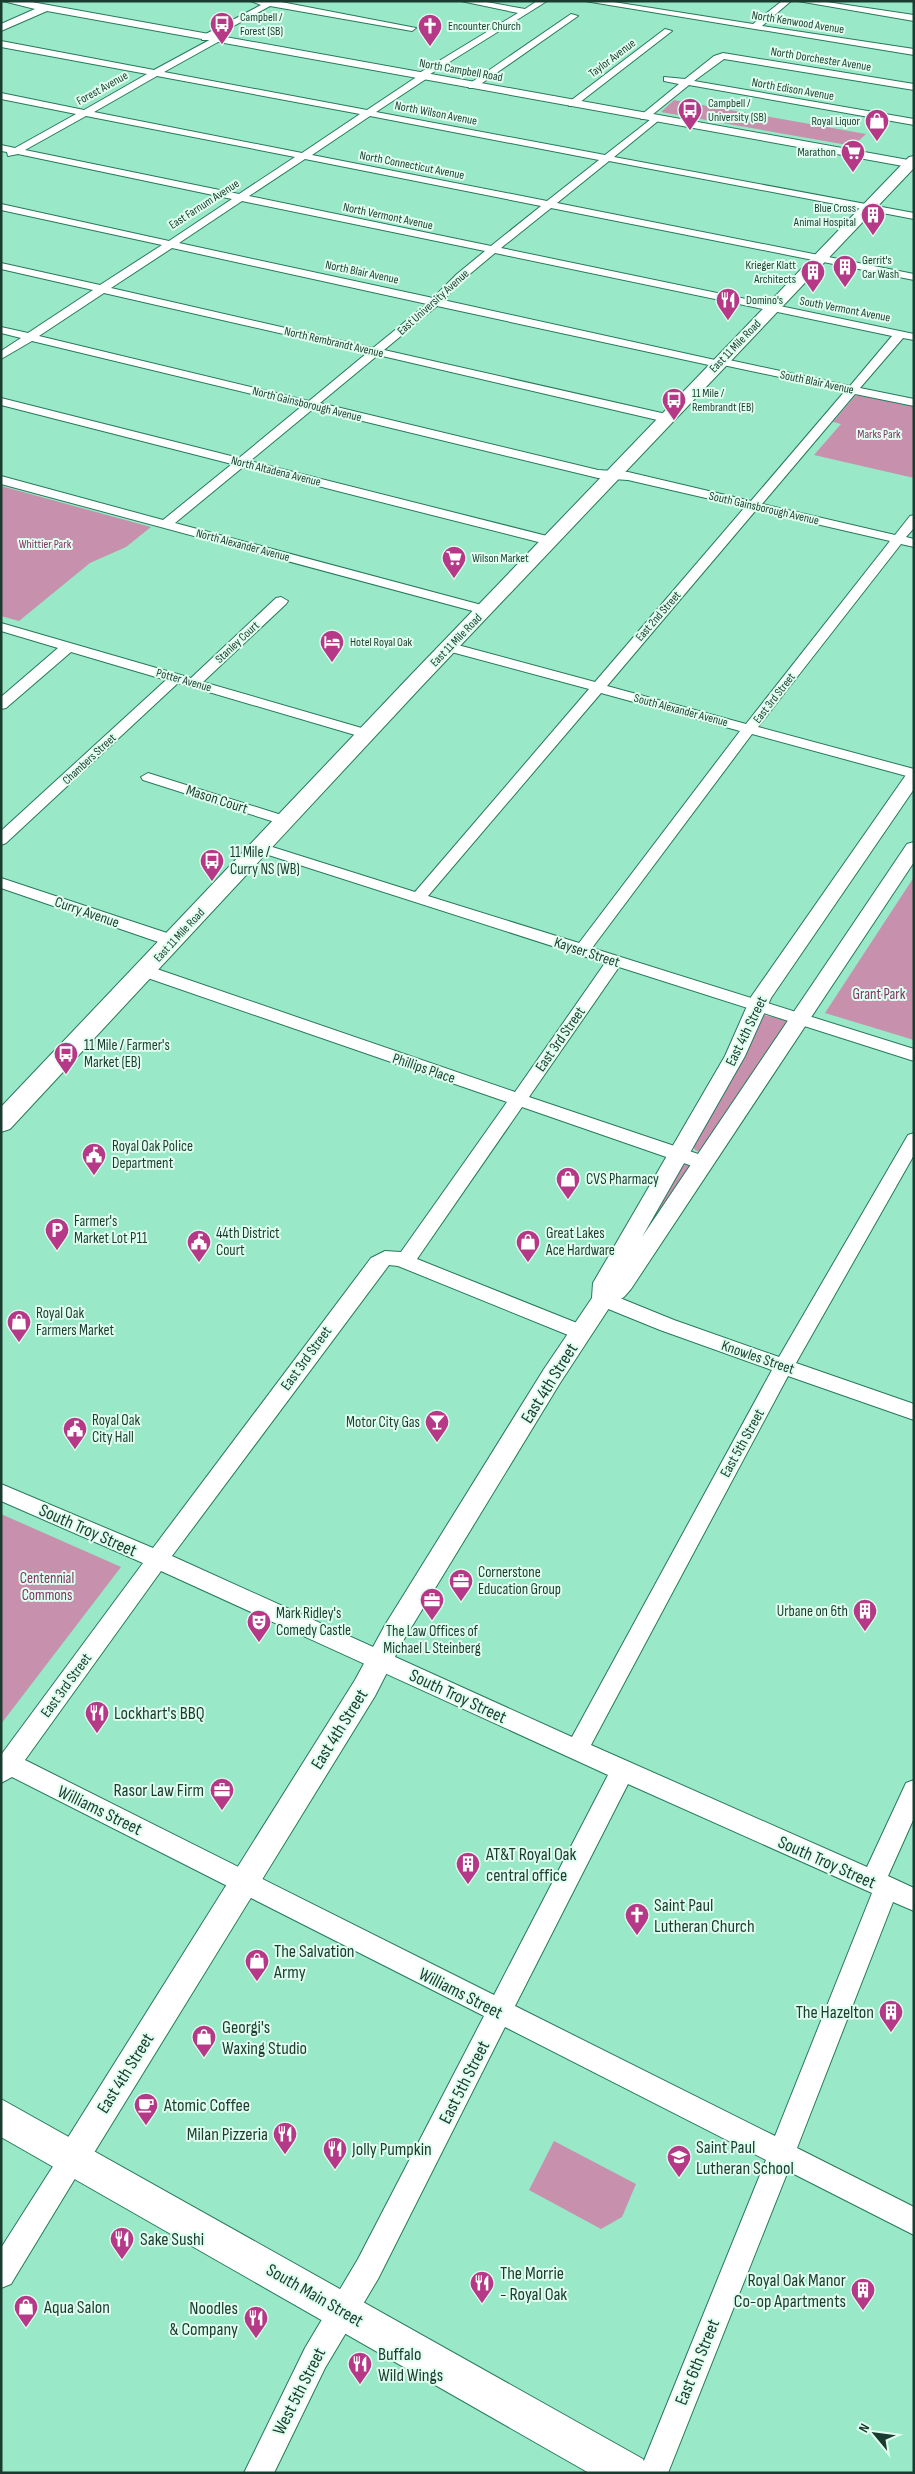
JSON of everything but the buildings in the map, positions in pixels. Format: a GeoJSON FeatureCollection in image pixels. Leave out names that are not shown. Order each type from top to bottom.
{"type":"FeatureCollection","features":[{"type":"Feature","properties":{"kind":"main road","name":"East 11 Mile Road"},"geometry":{"type":"LineString","coordinates":[[1,1123],[666,418],[818,258],[912,163]]}},
{"type":"Feature","properties":{"kind":"main road","name":"South Main Street"},"geometry":{"type":"LineString","coordinates":[[1,2117],[629,2473]]}},
{"type":"Feature","properties":{"kind":"street"},"geometry":{"type":"LineString","coordinates":[[4,27],[11,20],[7,9],[11,1]]}},
{"type":"Feature","properties":{"kind":"street","name":"North Campbell Road"},"geometry":{"type":"LineString","coordinates":[[11,1],[649,118],[912,163]]}},
{"type":"Feature","properties":{"kind":"street"},"geometry":{"type":"LineString","coordinates":[[255,1],[271,2],[412,28]]}},
{"type":"Feature","properties":{"kind":"street"},"geometry":{"type":"LineString","coordinates":[[464,1],[524,11]]}},
{"type":"Feature","properties":{"kind":"street","name":"East Farnum Avenue"},"geometry":{"type":"LineString","coordinates":[[1,356],[421,77],[542,1]]}},
{"type":"Feature","properties":{"kind":"street","name":"North Kenwood Avenue"},"geometry":{"type":"LineString","coordinates":[[589,1],[914,52]]}},
{"type":"Feature","properties":{"kind":"street"},"geometry":{"type":"LineString","coordinates":[[755,28],[787,1]]}},
{"type":"Feature","properties":{"kind":"street"},"geometry":{"type":"LineString","coordinates":[[802,1],[914,18]]}},
{"type":"Feature","properties":{"kind":"street","name":"Forest Avenue"},"geometry":{"type":"LineString","coordinates":[[1,159],[155,73],[271,2]]}},
{"type":"Feature","properties":{"kind":"street"},"geometry":{"type":"LineString","coordinates":[[4,27],[46,8]]}},
{"type":"Feature","properties":{"kind":"street"},"geometry":{"type":"LineString","coordinates":[[472,86],[574,16]]}},
{"type":"Feature","properties":{"kind":"street","name":"Taylor Avenue"},"geometry":{"type":"LineString","coordinates":[[572,104],[668,31]]}},
{"type":"Feature","properties":{"kind":"street","name":"North Wilson Avenue"},"geometry":{"type":"LineString","coordinates":[[1,44],[867,208]]}},
{"type":"Feature","properties":{"kind":"street","name":"East University Avenue"},"geometry":{"type":"LineString","coordinates":[[166,524],[376,352],[435,302],[461,276],[607,158],[686,83],[717,58],[723,56]]}},
{"type":"Feature","properties":{"kind":"street","name":"North Dorchester Avenue"},"geometry":{"type":"LineString","coordinates":[[723,56],[914,87]]}},
{"type":"Feature","properties":{"kind":"street","name":"North Edison Avenue"},"geometry":{"type":"LineString","coordinates":[[667,80],[914,122]]}},
{"type":"Feature","properties":{"kind":"street","name":"North Connecticut Avenue"},"geometry":{"type":"LineString","coordinates":[[1,96],[818,258]]}},
{"type":"Feature","properties":{"kind":"street","name":"North Vermont Avenue"},"geometry":{"type":"LineString","coordinates":[[1,148],[770,309]]}},
{"type":"Feature","properties":{"kind":"street","name":"North Blair Avenue"},"geometry":{"type":"LineString","coordinates":[[1,207],[719,363]]}},
{"type":"Feature","properties":{"kind":"street"},"geometry":{"type":"LineString","coordinates":[[867,208],[914,216]]}},
{"type":"Feature","properties":{"kind":"street"},"geometry":{"type":"LineString","coordinates":[[818,258],[914,276]]}},
{"type":"Feature","properties":{"kind":"street","name":"North Rembrandt Avenue"},"geometry":{"type":"LineString","coordinates":[[1,266],[666,418]]}},
{"type":"Feature","properties":{"kind":"street","name":"South Vermont Avenue"},"geometry":{"type":"LineString","coordinates":[[770,309],[914,337]]}},
{"type":"Feature","properties":{"kind":"street","name":"North Gainsborough Avenue"},"geometry":{"type":"LineString","coordinates":[[1,330],[590,472],[613,475]]}},
{"type":"Feature","properties":{"kind":"street","name":"East 2nd Street"},"geometry":{"type":"LineString","coordinates":[[418,898],[596,687],[900,334]]}},
{"type":"Feature","properties":{"kind":"street","name":"South Blair Avenue"},"geometry":{"type":"LineString","coordinates":[[719,363],[914,403]]}},
{"type":"Feature","properties":{"kind":"street","name":"North Altadena Avenue"},"geometry":{"type":"LineString","coordinates":[[1,401],[550,541]]}},
{"type":"Feature","properties":{"kind":"street","name":"South Gainsborough Avenue"},"geometry":{"type":"LineString","coordinates":[[613,475],[628,476],[914,543]]}},
{"type":"Feature","properties":{"kind":"street","name":"North Alexander Avenue"},"geometry":{"type":"LineString","coordinates":[[1,480],[484,610]]}},
{"type":"Feature","properties":{"kind":"street","name":"East 3rd Street"},"geometry":{"type":"LineString","coordinates":[[582,950],[749,729],[914,519]]}},
{"type":"Feature","properties":{"kind":"street","name":"Stanley Court"},"geometry":{"type":"LineString","coordinates":[[194,683],[281,601]]}},
{"type":"Feature","properties":{"kind":"street","name":"Potter Avenue"},"geometry":{"type":"LineString","coordinates":[[1,627],[367,734]]}},
{"type":"Feature","properties":{"kind":"street"},"geometry":{"type":"LineString","coordinates":[[1,705],[69,646]]}},
{"type":"Feature","properties":{"kind":"street","name":"South Alexander Avenue"},"geometry":{"type":"LineString","coordinates":[[449,647],[914,775]]}},
{"type":"Feature","properties":{"kind":"street","name":"Chambers Street"},"geometry":{"type":"LineString","coordinates":[[1,840],[176,678]]}},
{"type":"Feature","properties":{"kind":"street","name":"East 4th Street"},"geometry":{"type":"LineString","coordinates":[[602,1299],[604,1283],[734,1056],[773,980],[914,775]]}},
{"type":"Feature","properties":{"kind":"street","name":"Mason Court"},"geometry":{"type":"LineString","coordinates":[[148,777],[286,821]]}},
{"type":"Feature","properties":{"kind":"street","name":"Kayser Street"},"geometry":{"type":"LineString","coordinates":[[260,848],[914,1055]]}},
{"type":"Feature","properties":{"kind":"street","name":"East 4th Street"},"geometry":{"type":"LineString","coordinates":[[73,2158],[244,1883],[380,1661],[428,1577],[580,1332],[602,1299],[616,1291],[623,1283],[914,848]]}},
{"type":"Feature","properties":{"kind":"street","name":"Curry Avenue"},"geometry":{"type":"LineString","coordinates":[[1,882],[173,941]]}},
{"type":"Feature","properties":{"kind":"street","name":"East 3rd Street"},"geometry":{"type":"LineString","coordinates":[[5,1769],[368,1274],[384,1258],[406,1260],[615,961]]}},
{"type":"Feature","properties":{"kind":"street","name":"Phillips Place"},"geometry":{"type":"LineString","coordinates":[[145,971],[704,1163]]}},
{"type":"Feature","properties":{"kind":"street","name":"East 5th Street"},"geometry":{"type":"LineString","coordinates":[[578,1750],[586,1730],[784,1366],[914,1139]]}},
{"type":"Feature","properties":{"kind":"street"},"geometry":{"type":"LineString","coordinates":[[406,1260],[428,1272],[580,1332]]}},
{"type":"Feature","properties":{"kind":"street","name":"Knowles Street"},"geometry":{"type":"LineString","coordinates":[[602,1299],[630,1311],[914,1412]]}},
{"type":"Feature","properties":{"kind":"street","name":"South Troy Street"},"geometry":{"type":"LineString","coordinates":[[1,1492],[157,1560],[622,1771],[914,1900]]}},
{"type":"Feature","properties":{"kind":"street","name":"Williams Street"},"geometry":{"type":"LineString","coordinates":[[5,1769],[244,1883],[914,2222]]}},
{"type":"Feature","properties":{"kind":"street","name":"East 5th Street"},"geometry":{"type":"LineString","coordinates":[[343,2311],[368,2269],[622,1771]]}},
{"type":"Feature","properties":{"kind":"street","name":"East 6th Street"},"geometry":{"type":"LineString","coordinates":[[652,2473],[781,2154],[914,1791]]}},
{"type":"Feature","properties":{"kind":"street"},"geometry":{"type":"LineString","coordinates":[[1,2274],[73,2158]]}},
{"type":"Feature","properties":{"kind":"street","name":"West 5th Street"},"geometry":{"type":"LineString","coordinates":[[258,2473],[315,2358],[343,2311]]}},
{"type":"Feature","properties":{"kind":"green space"},"geometry":{"type":"Polygon","coordinates":[[[674,100],[866,134],[853,146],[661,112],[674,100]]]}},
{"type":"Feature","properties":{"kind":"green space","name":"Marks Park"},"geometry":{"type":"Polygon","coordinates":[[[860,394],[914,405],[914,478],[814,455],[841,424],[833,422],[855,396],[860,394]]]}},
{"type":"Feature","properties":{"kind":"green space","name":"Whittier Park"},"geometry":{"type":"Polygon","coordinates":[[[1,486],[151,527],[126,547],[90,563],[19,621],[1,616],[1,486]]]}},
{"type":"Feature","properties":{"kind":"green space","name":"Grant Park"},"geometry":{"type":"Polygon","coordinates":[[[914,877],[914,1040],[825,1013],[914,877]]]}},
{"type":"Feature","properties":{"kind":"green space"},"geometry":{"type":"Polygon","coordinates":[[[764,1015],[789,1021],[700,1152],[695,1150],[693,1146],[729,1084],[764,1015]]]}},
{"type":"Feature","properties":{"kind":"green space"},"geometry":{"type":"Polygon","coordinates":[[[686,1164],[692,1167],[614,1287],[681,1167],[686,1164]]]}},
{"type":"Feature","properties":{"kind":"green space","name":"Centennial Commons"},"geometry":{"type":"Polygon","coordinates":[[[1,1514],[121,1567],[1,1724],[1,1514]]]}},
{"type":"Feature","properties":{"kind":"green space"},"geometry":{"type":"Polygon","coordinates":[[[554,2141],[636,2184],[622,2217],[601,2229],[529,2190],[554,2141]]]}},
{"type":"Feature","properties":{"kind":"place","name":"Campbell / Forest (SB)"},"geometry":{"type":"Point","coordinates":[222,45]}},
{"type":"Feature","properties":{"kind":"place","name":"Encounter Church"},"geometry":{"type":"Point","coordinates":[430,47]}},
{"type":"Feature","properties":{"kind":"place","name":"Campbell / University (SB)"},"geometry":{"type":"Point","coordinates":[690,131]}},
{"type":"Feature","properties":{"kind":"place","name":"Royal Liquor"},"geometry":{"type":"Point","coordinates":[877,142]}},
{"type":"Feature","properties":{"kind":"place","name":"Marathon"},"geometry":{"type":"Point","coordinates":[853,173]}},
{"type":"Feature","properties":{"kind":"place","name":"Blue Cross Animal Hospital"},"geometry":{"type":"Point","coordinates":[873,236]}},
{"type":"Feature","properties":{"kind":"place","name":"Gerrit's Car Wash"},"geometry":{"type":"Point","coordinates":[845,288]}},
{"type":"Feature","properties":{"kind":"place","name":"Krieger Klatt Architects"},"geometry":{"type":"Point","coordinates":[813,293]}},
{"type":"Feature","properties":{"kind":"place","name":"Domino's"},"geometry":{"type":"Point","coordinates":[728,321]}},
{"type":"Feature","properties":{"kind":"place","name":"11 Mile / Rembrandt (EB)"},"geometry":{"type":"Point","coordinates":[674,421]}},
{"type":"Feature","properties":{"kind":"place","name":"Wilson Market"},"geometry":{"type":"Point","coordinates":[454,579]}},
{"type":"Feature","properties":{"kind":"place","name":"Hotel Royal Oak"},"geometry":{"type":"Point","coordinates":[332,663]}},
{"type":"Feature","properties":{"kind":"place","name":"11 Mile / Curry NS (WB)"},"geometry":{"type":"Point","coordinates":[212,882]}},
{"type":"Feature","properties":{"kind":"place","name":"11 Mile / Farmer's Market (EB)"},"geometry":{"type":"Point","coordinates":[66,1075]}},
{"type":"Feature","properties":{"kind":"place","name":"Royal Oak Police Department"},"geometry":{"type":"Point","coordinates":[94,1176]}},
{"type":"Feature","properties":{"kind":"place","name":"CVS Pharmacy"},"geometry":{"type":"Point","coordinates":[568,1200]}},
{"type":"Feature","properties":{"kind":"place","name":"Farmer's Market Lot P11"},"geometry":{"type":"Point","coordinates":[57,1251]}},
{"type":"Feature","properties":{"kind":"place","name":"44th District Court"},"geometry":{"type":"Point","coordinates":[199,1263]}},
{"type":"Feature","properties":{"kind":"place","name":"Great Lakes Ace Hardware"},"geometry":{"type":"Point","coordinates":[528,1263]}},
{"type":"Feature","properties":{"kind":"place","name":"Royal Oak Farmers Market"},"geometry":{"type":"Point","coordinates":[19,1343]}},
{"type":"Feature","properties":{"kind":"place","name":"Motor City Gas"},"geometry":{"type":"Point","coordinates":[437,1443]}},
{"type":"Feature","properties":{"kind":"place","name":"Royal Oak City Hall"},"geometry":{"type":"Point","coordinates":[75,1450]}},
{"type":"Feature","properties":{"kind":"place","name":"Cornerstone Education Group"},"geometry":{"type":"Point","coordinates":[461,1602]}},
{"type":"Feature","properties":{"kind":"place","name":"The Law Offices of Michael L Steinberg"},"geometry":{"type":"Point","coordinates":[432,1621]}},
{"type":"Feature","properties":{"kind":"place","name":"Urbane on 6th"},"geometry":{"type":"Point","coordinates":[865,1632]}},
{"type":"Feature","properties":{"kind":"place","name":"Mark Ridley's Comedy Castle"},"geometry":{"type":"Point","coordinates":[259,1643]}},
{"type":"Feature","properties":{"kind":"place","name":"Lockhart's BBQ"},"geometry":{"type":"Point","coordinates":[97,1734]}},
{"type":"Feature","properties":{"kind":"place","name":"Rasor Law Firm"},"geometry":{"type":"Point","coordinates":[222,1811]}},
{"type":"Feature","properties":{"kind":"place","name":"AT&T Royal Oak central office"},"geometry":{"type":"Point","coordinates":[468,1885]}},
{"type":"Feature","properties":{"kind":"place","name":"Saint Paul Lutheran Church"},"geometry":{"type":"Point","coordinates":[637,1936]}},
{"type":"Feature","properties":{"kind":"place","name":"The Salvation Army"},"geometry":{"type":"Point","coordinates":[257,1982]}},
{"type":"Feature","properties":{"kind":"place","name":"The Hazelton"},"geometry":{"type":"Point","coordinates":[891,2033]}},
{"type":"Feature","properties":{"kind":"place","name":"Georgi's Waxing Studio"},"geometry":{"type":"Point","coordinates":[204,2058]}},
{"type":"Feature","properties":{"kind":"place","name":"Atomic Coffee"},"geometry":{"type":"Point","coordinates":[146,2126]}},
{"type":"Feature","properties":{"kind":"place","name":"Milan Pizzeria"},"geometry":{"type":"Point","coordinates":[285,2155]}},
{"type":"Feature","properties":{"kind":"place","name":"Jolly Pumpkin"},"geometry":{"type":"Point","coordinates":[335,2170]}},
{"type":"Feature","properties":{"kind":"place","name":"Saint Paul Lutheran School"},"geometry":{"type":"Point","coordinates":[679,2178]}},
{"type":"Feature","properties":{"kind":"place","name":"Sake Sushi"},"geometry":{"type":"Point","coordinates":[122,2260]}},
{"type":"Feature","properties":{"kind":"place","name":"The Morrie - Royal Oak"},"geometry":{"type":"Point","coordinates":[482,2304]}},
{"type":"Feature","properties":{"kind":"place","name":"Royal Oak Manor Co-op Apartments"},"geometry":{"type":"Point","coordinates":[863,2311]}},
{"type":"Feature","properties":{"kind":"place","name":"Aqua Salon"},"geometry":{"type":"Point","coordinates":[26,2328]}},
{"type":"Feature","properties":{"kind":"place","name":"Noodles & Company"},"geometry":{"type":"Point","coordinates":[256,2339]}},
{"type":"Feature","properties":{"kind":"place","name":"Buffalo Wild Wings"},"geometry":{"type":"Point","coordinates":[360,2385]}}]}
